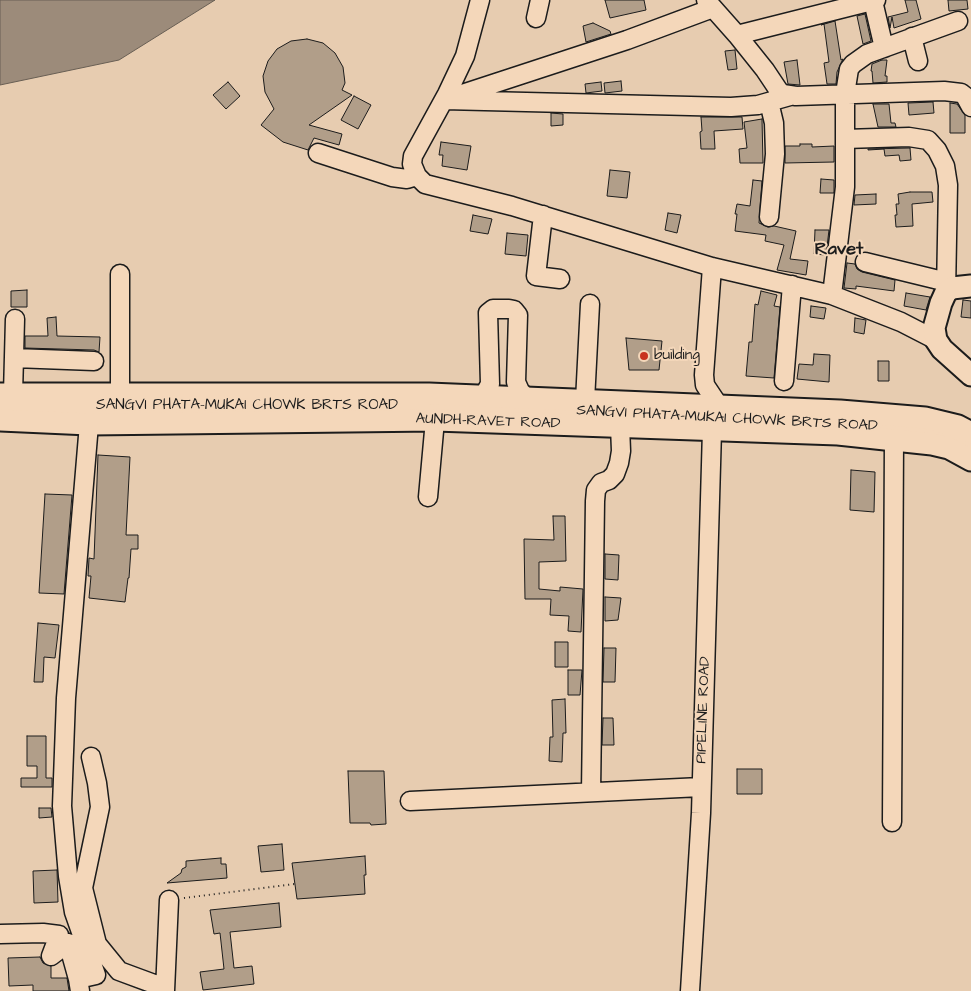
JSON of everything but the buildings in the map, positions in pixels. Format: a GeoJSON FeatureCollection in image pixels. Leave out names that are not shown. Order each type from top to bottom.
{"type":"FeatureCollection","features":[{"type":"Feature","properties":{"kind":"main road"},"geometry":{"type":"LineString","coordinates":[[971,286],[946,287],[934,328],[936,340],[942,348],[971,375]]}},
{"type":"Feature","properties":{"kind":"main road","name":"AUNDH-RAVET ROAD"},"geometry":{"type":"LineString","coordinates":[[4,398],[120,394],[429,394],[840,411],[925,418],[958,426],[971,433]]}},
{"type":"Feature","properties":{"kind":"main road","name":"AUNDH-RAVET ROAD"},"geometry":{"type":"LineString","coordinates":[[0,420],[89,424],[435,420],[838,434],[939,445],[971,460]]}},
{"type":"Feature","properties":{"kind":"street"},"geometry":{"type":"LineString","coordinates":[[480,0],[465,56],[444,100],[413,156],[412,164],[416,176],[425,184],[543,215],[712,267],[832,295],[909,326],[936,340]]}},
{"type":"Feature","properties":{"kind":"street"},"geometry":{"type":"LineString","coordinates":[[536,18],[540,0]]}},
{"type":"Feature","properties":{"kind":"street"},"geometry":{"type":"LineString","coordinates":[[737,35],[875,0],[884,48]]}},
{"type":"Feature","properties":{"kind":"street"},"geometry":{"type":"LineString","coordinates":[[444,100],[627,40],[710,4],[765,70],[779,91],[790,96]]}},
{"type":"Feature","properties":{"kind":"street"},"geometry":{"type":"LineString","coordinates":[[832,295],[845,187],[846,139],[844,94],[847,75],[853,64],[867,54],[958,21]]}},
{"type":"Feature","properties":{"kind":"street"},"geometry":{"type":"LineString","coordinates":[[912,37],[918,61]]}},
{"type":"Feature","properties":{"kind":"street"},"geometry":{"type":"LineString","coordinates":[[444,100],[731,107],[758,105],[790,96],[928,90],[955,92],[965,96],[971,107]]}},
{"type":"Feature","properties":{"kind":"street"},"geometry":{"type":"LineString","coordinates":[[769,102],[774,123],[775,147],[770,217]]}},
{"type":"Feature","properties":{"kind":"street"},"geometry":{"type":"LineString","coordinates":[[846,139],[909,137],[928,140],[937,150],[945,166],[948,185],[946,287],[865,262]]}},
{"type":"Feature","properties":{"kind":"street"},"geometry":{"type":"LineString","coordinates":[[318,153],[392,177],[407,179],[416,176]]}},
{"type":"Feature","properties":{"kind":"street"},"geometry":{"type":"LineString","coordinates":[[543,215],[536,276],[560,279]]}},
{"type":"Feature","properties":{"kind":"street"},"geometry":{"type":"LineString","coordinates":[[712,267],[704,375],[705,385],[719,406]]}},
{"type":"Feature","properties":{"kind":"street"},"geometry":{"type":"LineString","coordinates":[[120,274],[120,394]]}},
{"type":"Feature","properties":{"kind":"street"},"geometry":{"type":"LineString","coordinates":[[784,381],[792,286]]}},
{"type":"Feature","properties":{"kind":"street"},"geometry":{"type":"LineString","coordinates":[[585,401],[590,304]]}},
{"type":"Feature","properties":{"kind":"street"},"geometry":{"type":"LineString","coordinates":[[483,397],[490,384],[488,314],[493,309],[509,309],[514,310],[518,314],[516,382],[520,391],[528,399]]}},
{"type":"Feature","properties":{"kind":"street"},"geometry":{"type":"LineString","coordinates":[[4,398],[14,358],[14,319]]}},
{"type":"Feature","properties":{"kind":"street"},"geometry":{"type":"LineString","coordinates":[[14,358],[94,361]]}},
{"type":"Feature","properties":{"kind":"street","name":"SANGVI PHATA-MUKAI CHOWK BRTS ROAD"},"geometry":{"type":"LineString","coordinates":[[4,398],[429,406],[839,422],[935,432],[953,437],[971,446]]}},
{"type":"Feature","properties":{"kind":"street"},"geometry":{"type":"LineString","coordinates":[[428,497],[435,420]]}},
{"type":"Feature","properties":{"kind":"street"},"geometry":{"type":"LineString","coordinates":[[0,934],[59,935],[50,956],[68,943],[79,985],[96,975],[74,912],[68,876],[62,806],[66,698],[89,424]]}},
{"type":"Feature","properties":{"kind":"street"},"geometry":{"type":"LineString","coordinates":[[591,792],[595,501],[596,490],[601,483],[609,480],[615,474],[619,463],[621,451],[620,426]]}},
{"type":"Feature","properties":{"kind":"street","name":"PIPELINE ROAD"},"geometry":{"type":"LineString","coordinates":[[690,991],[701,787],[712,430]]}},
{"type":"Feature","properties":{"kind":"street"},"geometry":{"type":"LineString","coordinates":[[892,822],[894,439]]}},
{"type":"Feature","properties":{"kind":"street"},"geometry":{"type":"LineString","coordinates":[[91,756],[100,807],[84,888],[97,944],[119,971],[165,990],[169,900]]}},
{"type":"Feature","properties":{"kind":"street"},"geometry":{"type":"LineString","coordinates":[[410,801],[701,787]]}},
{"type":"Feature","properties":{"kind":"path"},"geometry":{"type":"LineString","coordinates":[[169,900],[296,884]]}},
{"type":"Feature","properties":{"kind":"shaded area"},"geometry":{"type":"Polygon","coordinates":[[[0,0],[215,0],[119,60],[0,85],[0,0]]]}},
{"type":"Feature","properties":{"kind":"place","name":"building"},"geometry":{"type":"Point","coordinates":[644,356]}},
{"type":"Feature","properties":{"kind":"district","name":"Ravet"},"geometry":{"type":"Point","coordinates":[839,250]}}]}
